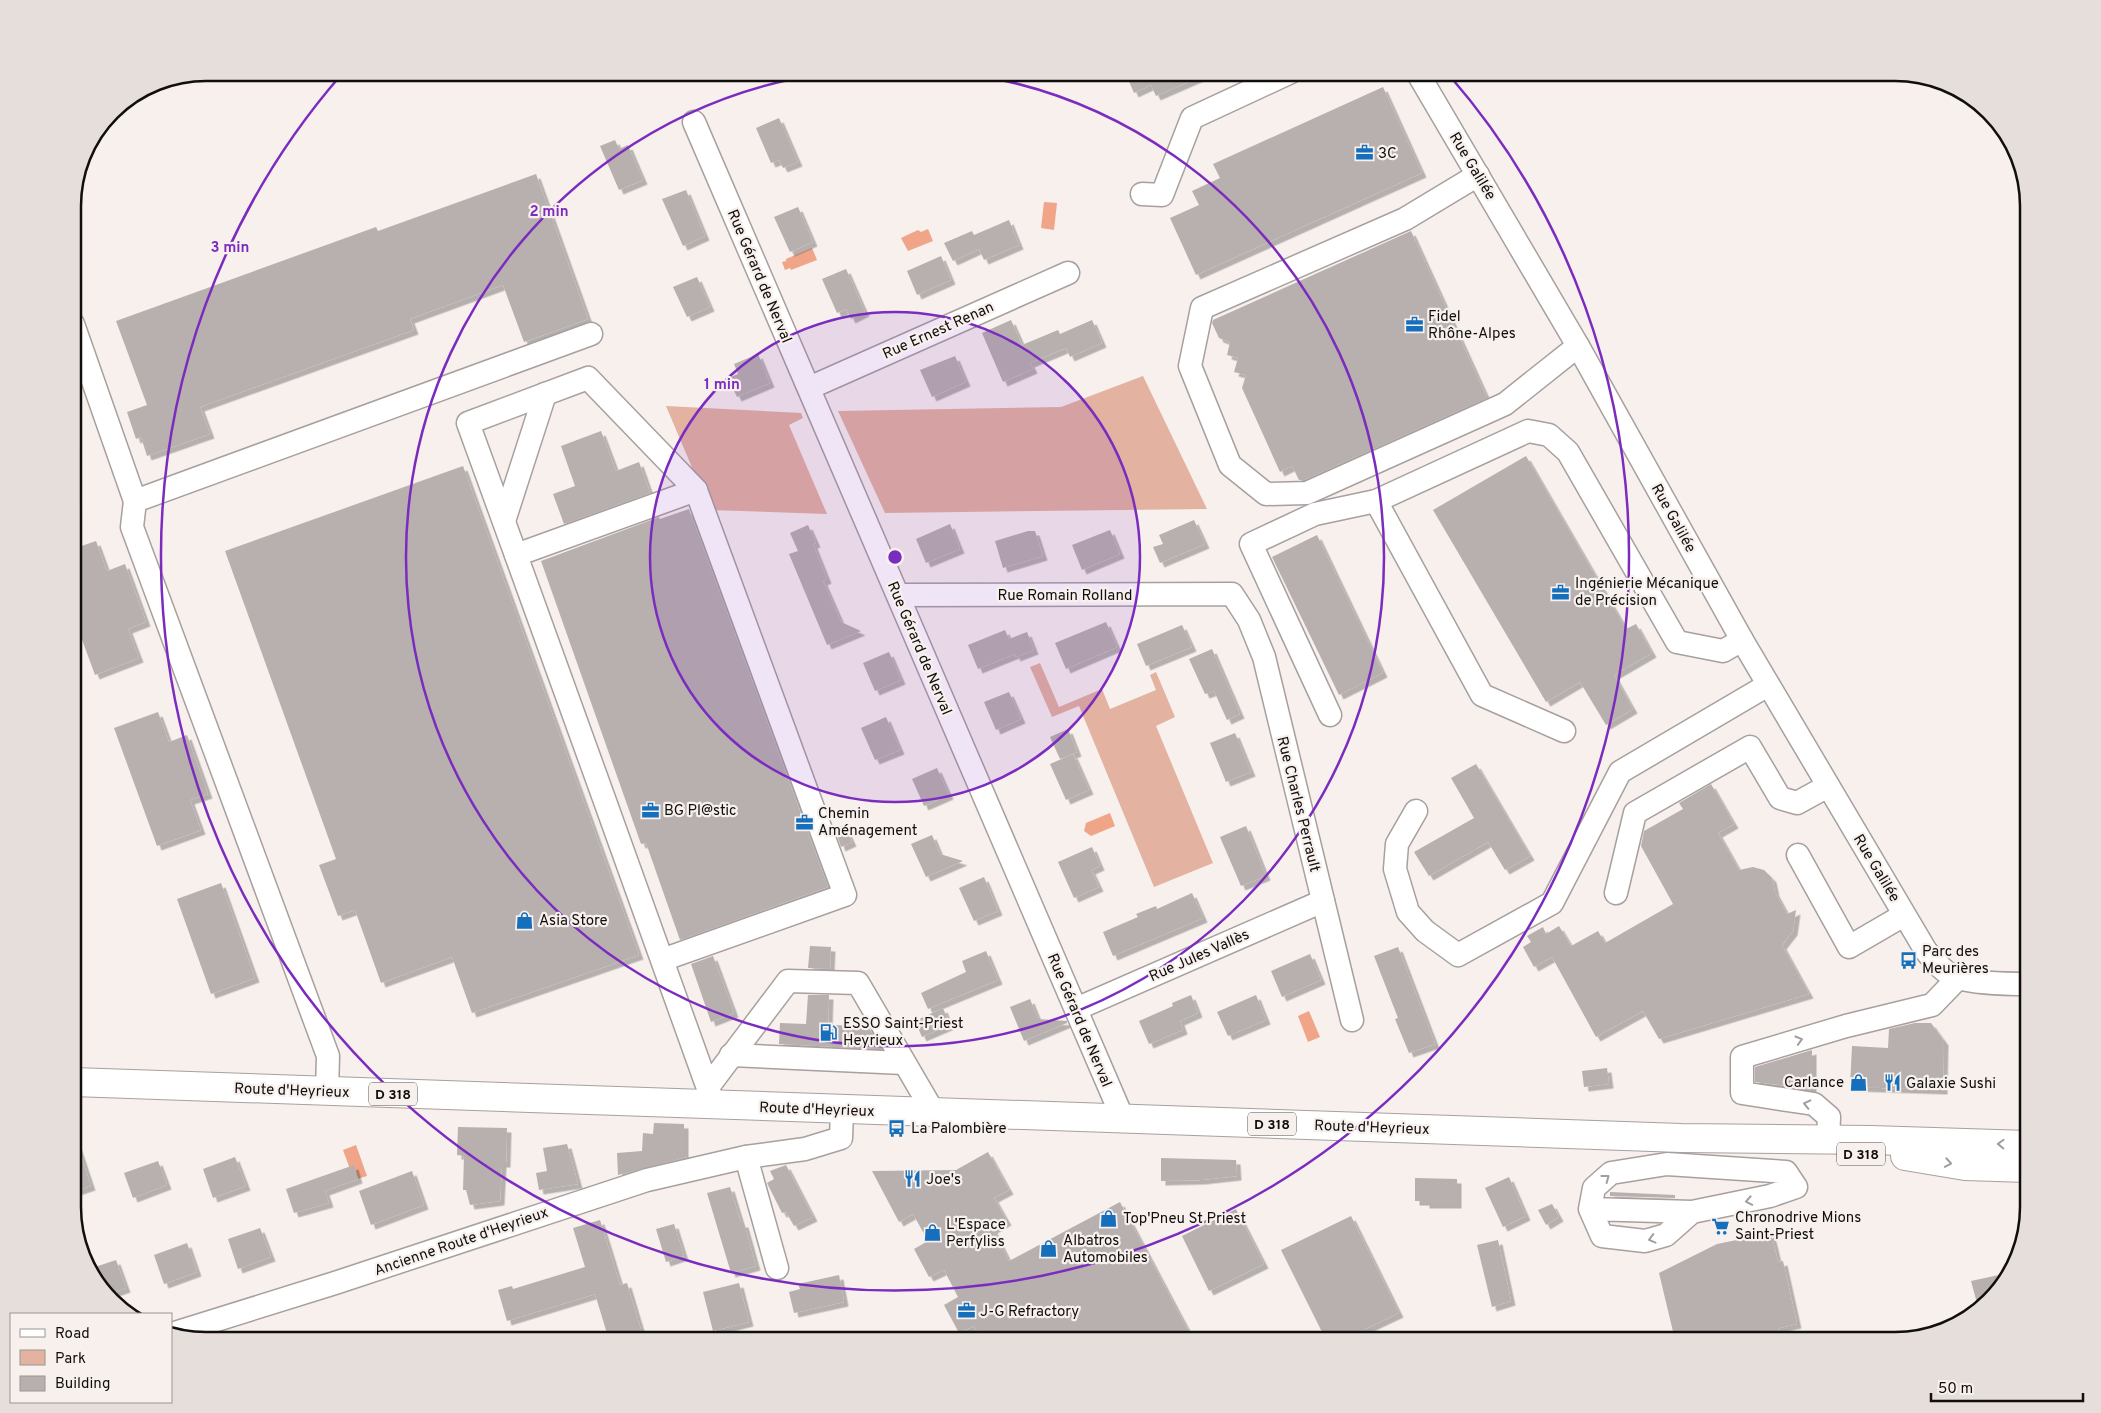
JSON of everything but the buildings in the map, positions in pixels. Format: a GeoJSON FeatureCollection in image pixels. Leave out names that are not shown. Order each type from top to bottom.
{"type":"FeatureCollection","features":[{"type":"Feature","properties":{"kind":"main road","name":"Route d'Heyrieux"},"geometry":{"type":"LineString","coordinates":[[82,1082],[327,1092],[711,1096],[842,1110],[1695,1140],[1828,1140],[2020,1145]]}},
{"type":"Feature","properties":{"kind":"main road","name":"Route d'Heyrieux"},"geometry":{"type":"LineString","coordinates":[[1695,1140],[1911,1156],[1965,1166],[2020,1168]]}},
{"type":"Feature","properties":{"kind":"street"},"geometry":{"type":"LineString","coordinates":[[1142,194],[1162,195],[1192,118],[1271,81]]}},
{"type":"Feature","properties":{"kind":"street","name":"Rue Galilée"},"geometry":{"type":"LineString","coordinates":[[1422,81],[1578,346],[1742,640],[1904,915],[1930,956],[1940,967],[1958,978]]}},
{"type":"Feature","properties":{"kind":"street","name":"Rue Gérard de Nerval"},"geometry":{"type":"LineString","coordinates":[[694,122],[1123,1119]]}},
{"type":"Feature","properties":{"kind":"street"},"geometry":{"type":"LineString","coordinates":[[1478,175],[1406,219],[1202,308],[1190,366],[1230,465],[1266,494],[1307,492],[1505,404],[1578,346]]}},
{"type":"Feature","properties":{"kind":"street","name":"Rue Ernest Renan"},"geometry":{"type":"LineString","coordinates":[[808,388],[1068,272]]}},
{"type":"Feature","properties":{"kind":"street"},"geometry":{"type":"LineString","coordinates":[[135,501],[592,334]]}},
{"type":"Feature","properties":{"kind":"street"},"geometry":{"type":"LineString","coordinates":[[82,350],[135,501],[132,527],[328,1056],[327,1092]]}},
{"type":"Feature","properties":{"kind":"street"},"geometry":{"type":"LineString","coordinates":[[662,960],[845,895],[696,490],[588,378],[468,422],[711,1096]]}},
{"type":"Feature","properties":{"kind":"street"},"geometry":{"type":"LineString","coordinates":[[504,521],[545,394]]}},
{"type":"Feature","properties":{"kind":"street"},"geometry":{"type":"LineString","coordinates":[[1330,715],[1251,544],[1315,514],[1376,501],[1528,431],[1549,435],[1568,452],[1677,642],[1723,651],[1742,640]]}},
{"type":"Feature","properties":{"kind":"street"},"geometry":{"type":"LineString","coordinates":[[516,555],[696,490]]}},
{"type":"Feature","properties":{"kind":"street"},"geometry":{"type":"LineString","coordinates":[[1376,501],[1482,695],[1564,731]]}},
{"type":"Feature","properties":{"kind":"street","name":"Rue Romain Rolland"},"geometry":{"type":"LineString","coordinates":[[898,595],[1232,594]]}},
{"type":"Feature","properties":{"kind":"street","name":"Rue Charles Perrault"},"geometry":{"type":"LineString","coordinates":[[1232,594],[1249,620],[1264,657],[1352,1020]]}},
{"type":"Feature","properties":{"kind":"street"},"geometry":{"type":"LineString","coordinates":[[1416,811],[1397,844],[1395,869],[1408,912],[1425,931],[1458,955],[1552,904],[1620,772],[1768,685]]}},
{"type":"Feature","properties":{"kind":"street"},"geometry":{"type":"LineString","coordinates":[[1616,892],[1635,813],[1750,747],[1780,798],[1797,803],[1828,786]]}},
{"type":"Feature","properties":{"kind":"street"},"geometry":{"type":"LineString","coordinates":[[1798,855],[1849,947],[1904,915]]}},
{"type":"Feature","properties":{"kind":"street","name":"Rue Jules Vallès"},"geometry":{"type":"LineString","coordinates":[[1076,1009],[1323,901]]}},
{"type":"Feature","properties":{"kind":"street"},"geometry":{"type":"LineString","coordinates":[[1828,1140],[1828,1117],[1814,1104],[1742,1093],[1742,1057],[1846,1026],[1932,1005],[1958,978],[2020,984]]}},
{"type":"Feature","properties":{"kind":"street"},"geometry":{"type":"LineString","coordinates":[[711,1096],[731,1055],[788,980],[858,983],[934,1113]]}},
{"type":"Feature","properties":{"kind":"street"},"geometry":{"type":"LineString","coordinates":[[731,1055],[904,1063]]}},
{"type":"Feature","properties":{"kind":"street","name":"Ancienne Route d'Heyrieux"},"geometry":{"type":"LineString","coordinates":[[185,1330],[335,1283],[647,1180],[746,1157],[805,1149],[841,1138],[842,1110]]}},
{"type":"Feature","properties":{"kind":"street"},"geometry":{"type":"LineString","coordinates":[[1667,1164],[1695,1140]]}},
{"type":"Feature","properties":{"kind":"street"},"geometry":{"type":"LineString","coordinates":[[746,1157],[778,1268]]}},
{"type":"Feature","properties":{"kind":"street"},"geometry":{"type":"LineString","coordinates":[[1590,1209],[1692,1212],[1770,1196],[1796,1188],[1786,1172],[1667,1164],[1611,1173],[1594,1188],[1590,1209],[1602,1236],[1645,1241],[1666,1235],[1692,1212]]}},
{"type":"Feature","properties":{"kind":"green space"},"geometry":{"type":"Polygon","coordinates":[[[1143,376],[1207,509],[885,513],[838,411],[1061,407],[1143,376]]]}},
{"type":"Feature","properties":{"kind":"green space"},"geometry":{"type":"Polygon","coordinates":[[[666,406],[801,413],[803,418],[789,425],[827,514],[710,510],[666,406]]]}},
{"type":"Feature","properties":{"kind":"green space"},"geometry":{"type":"Polygon","coordinates":[[[1040,663],[1059,707],[1102,689],[1110,709],[1156,690],[1150,675],[1156,672],[1175,717],[1156,726],[1213,863],[1154,887],[1079,706],[1052,717],[1030,667],[1040,663]]]}},
{"type":"Feature","properties":{"kind":"shaded area"},"geometry":{"type":"Polygon","coordinates":[[[1044,202],[1057,203],[1054,230],[1041,228],[1044,202]]]}},
{"type":"Feature","properties":{"kind":"shaded area"},"geometry":{"type":"Polygon","coordinates":[[[928,229],[933,241],[908,251],[901,238],[918,230],[921,232],[928,229]]]}},
{"type":"Feature","properties":{"kind":"shaded area"},"geometry":{"type":"Polygon","coordinates":[[[812,248],[817,260],[791,270],[790,268],[785,270],[782,262],[812,248]]]}},
{"type":"Feature","properties":{"kind":"shaded area"},"geometry":{"type":"Polygon","coordinates":[[[1110,813],[1115,826],[1091,836],[1084,831],[1086,823],[1110,813]]]}},
{"type":"Feature","properties":{"kind":"shaded area"},"geometry":{"type":"Polygon","coordinates":[[[1309,1011],[1320,1037],[1308,1042],[1298,1016],[1309,1011]]]}},
{"type":"Feature","properties":{"kind":"shaded area"},"geometry":{"type":"Polygon","coordinates":[[[356,1145],[367,1176],[354,1180],[343,1150],[356,1145]]]}},
{"type":"Feature","properties":{"kind":"place","name":"3C"},"geometry":{"type":"Point","coordinates":[1364,153]}},
{"type":"Feature","properties":{"kind":"place","name":"Fidel Rhône-Alpes"},"geometry":{"type":"Point","coordinates":[1414,325]}},
{"type":"Feature","properties":{"kind":"place","name":"Ingénierie Mécanique de Précision"},"geometry":{"type":"Point","coordinates":[1561,592]}},
{"type":"Feature","properties":{"kind":"place","name":"BG Pl@stic"},"geometry":{"type":"Point","coordinates":[650,810]}},
{"type":"Feature","properties":{"kind":"place","name":"Chemin Aménagement"},"geometry":{"type":"Point","coordinates":[804,822]}},
{"type":"Feature","properties":{"kind":"place","name":"Asia Store"},"geometry":{"type":"Point","coordinates":[525,920]}},
{"type":"Feature","properties":{"kind":"place","name":"Parc des Meurières"},"geometry":{"type":"Point","coordinates":[1908,960]}},
{"type":"Feature","properties":{"kind":"place","name":"ESSO Saint-Priest Heyrieux"},"geometry":{"type":"Point","coordinates":[829,1032]}},
{"type":"Feature","properties":{"kind":"place","name":"Carlance"},"geometry":{"type":"Point","coordinates":[1858,1082]}},
{"type":"Feature","properties":{"kind":"place","name":"Galaxie Sushi"},"geometry":{"type":"Point","coordinates":[1892,1083]}},
{"type":"Feature","properties":{"kind":"place","name":"La Palombière"},"geometry":{"type":"Point","coordinates":[897,1128]}},
{"type":"Feature","properties":{"kind":"place","name":"Joe's"},"geometry":{"type":"Point","coordinates":[912,1179]}},
{"type":"Feature","properties":{"kind":"place","name":"Top'Pneu St Priest"},"geometry":{"type":"Point","coordinates":[1109,1218]}},
{"type":"Feature","properties":{"kind":"place","name":"Chronodrive Mions Saint-Priest"},"geometry":{"type":"Point","coordinates":[1721,1226]}},
{"type":"Feature","properties":{"kind":"place","name":"L'Espace Perfyliss"},"geometry":{"type":"Point","coordinates":[932,1233]}},
{"type":"Feature","properties":{"kind":"place","name":"Albatros Automobiles"},"geometry":{"type":"Point","coordinates":[1049,1249]}},
{"type":"Feature","properties":{"kind":"place","name":"J-G Refractory"},"geometry":{"type":"Point","coordinates":[966,1311]}}]}
